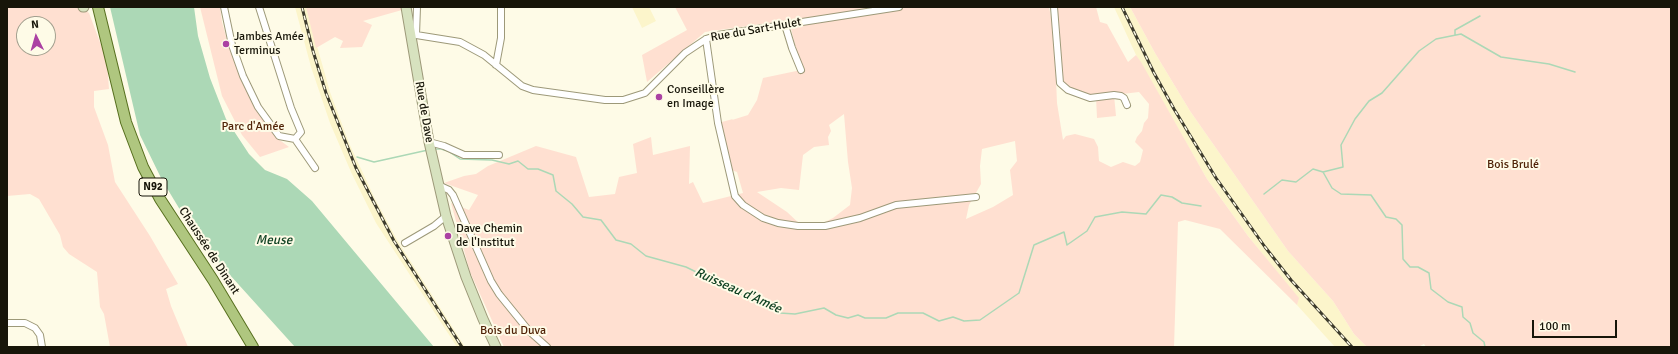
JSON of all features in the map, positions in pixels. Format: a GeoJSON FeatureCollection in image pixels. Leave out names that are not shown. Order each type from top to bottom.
{"type":"FeatureCollection","features":[{"type":"Feature","properties":{"kind":"main road","name":"Chaussée de Dinant"},"geometry":{"type":"LineString","coordinates":[[98,7],[126,122],[142,167],[160,199],[213,280],[253,347]]}},
{"type":"Feature","properties":{"kind":"main road","name":"Rue de Dave"},"geometry":{"type":"LineString","coordinates":[[406,7],[413,35],[432,158],[446,216],[469,284],[496,347]]}},
{"type":"Feature","properties":{"kind":"street"},"geometry":{"type":"LineString","coordinates":[[224,7],[232,45],[243,76],[258,107],[279,136],[295,139],[315,168]]}},
{"type":"Feature","properties":{"kind":"street"},"geometry":{"type":"LineString","coordinates":[[260,7],[291,108],[301,132],[295,139]]}},
{"type":"Feature","properties":{"kind":"street"},"geometry":{"type":"LineString","coordinates":[[413,35],[417,7]]}},
{"type":"Feature","properties":{"kind":"street"},"geometry":{"type":"LineString","coordinates":[[496,65],[501,38],[501,7]]}},
{"type":"Feature","properties":{"kind":"street","name":"Rue du Sart-Hulet"},"geometry":{"type":"LineString","coordinates":[[413,35],[460,42],[484,55],[522,86],[533,90],[605,100],[623,100],[645,93],[685,53],[706,39],[718,35],[899,7]]}},
{"type":"Feature","properties":{"kind":"street"},"geometry":{"type":"LineString","coordinates":[[1054,7],[1060,83],[1068,90],[1090,98],[1114,95],[1120,96],[1124,98],[1128,105]]}},
{"type":"Feature","properties":{"kind":"street"},"geometry":{"type":"LineString","coordinates":[[785,25],[801,70]]}},
{"type":"Feature","properties":{"kind":"street"},"geometry":{"type":"LineString","coordinates":[[706,39],[718,122],[724,143],[730,180],[735,196],[743,205],[763,218],[778,223],[798,226],[825,226],[860,218],[896,205],[976,197]]}},
{"type":"Feature","properties":{"kind":"street"},"geometry":{"type":"LineString","coordinates":[[429,142],[444,146],[464,155],[499,155]]}},
{"type":"Feature","properties":{"kind":"street"},"geometry":{"type":"LineString","coordinates":[[438,185],[449,190],[453,195],[491,281],[499,294],[528,331],[547,347]]}},
{"type":"Feature","properties":{"kind":"street"},"geometry":{"type":"LineString","coordinates":[[405,243],[434,226],[446,216]]}},
{"type":"Feature","properties":{"kind":"street"},"geometry":{"type":"LineString","coordinates":[[7,323],[25,323],[36,328],[40,335],[42,347]]}},
{"type":"Feature","properties":{"kind":"shaded area"},"geometry":{"type":"Polygon","coordinates":[[[295,7],[306,7],[330,92],[349,143],[375,199],[397,240],[465,347],[457,347],[376,223],[351,172],[330,123],[311,67],[295,7]]]}},
{"type":"Feature","properties":{"kind":"shaded area"},"geometry":{"type":"Polygon","coordinates":[[[632,7],[649,7],[656,21],[642,28],[632,7]]]}},
{"type":"Feature","properties":{"kind":"shaded area"},"geometry":{"type":"Polygon","coordinates":[[[1114,7],[1130,7],[1155,53],[1190,111],[1288,251],[1333,301],[1354,334],[1367,347],[1335,347],[1297,305],[1298,298],[1248,236],[1207,179],[1136,55],[1114,7]]]}},
{"type":"Feature","properties":{"kind":"green space"},"geometry":{"type":"Polygon","coordinates":[[[7,7],[81,7],[89,13],[107,61],[109,89],[94,91],[94,107],[108,145],[115,182],[150,236],[178,284],[166,289],[171,306],[188,347],[110,347],[104,314],[100,307],[97,272],[69,254],[63,247],[60,235],[39,199],[30,194],[7,196],[7,7]]]}},
{"type":"Feature","properties":{"kind":"green space","name":"Parc d'Amée"},"geometry":{"type":"Polygon","coordinates":[[[200,7],[220,7],[222,22],[230,51],[257,110],[277,138],[289,147],[260,157],[242,135],[222,96],[200,7]]]}},
{"type":"Feature","properties":{"kind":"green space"},"geometry":{"type":"Polygon","coordinates":[[[306,7],[401,7],[402,10],[363,21],[372,25],[362,47],[340,48],[343,41],[335,37],[316,48],[306,7]]]}},
{"type":"Feature","properties":{"kind":"green space","name":"Bois du Duva"},"geometry":{"type":"Polygon","coordinates":[[[675,7],[1049,7],[1054,32],[1057,103],[1063,140],[1066,136],[1075,134],[1094,139],[1098,147],[1099,161],[1111,167],[1123,162],[1135,166],[1140,162],[1143,150],[1135,142],[1148,118],[1149,104],[1139,92],[1114,95],[1116,116],[1097,118],[1096,97],[1090,98],[1060,83],[1054,7],[1096,7],[1100,22],[1107,24],[1128,62],[1136,55],[1141,62],[1207,179],[1248,236],[1299,298],[1297,305],[1220,229],[1185,220],[1178,222],[1174,347],[504,347],[470,272],[451,203],[469,210],[478,195],[444,183],[464,176],[476,174],[488,166],[536,146],[576,157],[589,197],[615,194],[619,177],[637,173],[633,144],[651,137],[653,155],[690,146],[689,184],[693,182],[703,203],[743,193],[737,172],[728,169],[718,123],[748,115],[757,100],[763,78],[801,70],[789,20],[705,32],[647,82],[642,55],[687,30],[675,7]],[[844,114],[829,125],[831,131],[828,137],[829,145],[814,147],[803,155],[799,190],[781,188],[757,192],[787,212],[802,226],[815,227],[833,218],[850,205],[852,188],[844,114]],[[1015,141],[982,149],[980,166],[981,184],[969,205],[966,219],[993,207],[1013,195],[1010,170],[1017,161],[1015,141]]]}},
{"type":"Feature","properties":{"kind":"green space","name":"Bois Brulé"},"geometry":{"type":"Polygon","coordinates":[[[1130,7],[1671,7],[1671,347],[1426,347],[1424,344],[1418,347],[1367,347],[1354,334],[1333,301],[1288,251],[1190,111],[1155,53],[1130,7]]]}},
{"type":"Feature","properties":{"kind":"water","name":"Meuse"},"geometry":{"type":"Polygon","coordinates":[[[110,7],[194,7],[198,36],[210,78],[226,119],[249,154],[265,170],[287,179],[312,201],[434,347],[295,347],[211,254],[185,218],[162,180],[140,135],[110,7]]]}},
{"type":"Feature","properties":{"kind":"waterway"},"geometry":{"type":"LineString","coordinates":[[1455,35],[1455,30],[1480,16]]}},
{"type":"Feature","properties":{"kind":"waterway"},"geometry":{"type":"LineString","coordinates":[[1323,172],[1343,167],[1341,145],[1355,119],[1369,101],[1382,93],[1419,51],[1436,39],[1461,34],[1501,57],[1549,64],[1575,72]]}},
{"type":"Feature","properties":{"kind":"waterway","name":"Ruisseau d'Amée"},"geometry":{"type":"LineString","coordinates":[[434,149],[448,151],[460,159],[492,160],[509,164],[518,161],[528,169],[538,169],[553,175],[556,191],[572,204],[583,217],[601,220],[616,240],[631,244],[646,256],[686,267],[780,313],[795,314],[824,308],[836,315],[848,318],[858,315],[865,318],[886,318],[898,313],[923,313],[939,321],[953,317],[964,321],[980,320],[1019,293],[1034,245],[1064,232],[1067,245],[1087,231],[1095,217],[1122,212],[1146,214],[1161,195],[1172,197],[1182,203],[1201,206]]}},
{"type":"Feature","properties":{"kind":"waterway","name":"Ruisseau d'Amée"},"geometry":{"type":"LineString","coordinates":[[357,157],[374,162],[428,150]]}},
{"type":"Feature","properties":{"kind":"waterway","name":"Ruisseau d'Amée"},"geometry":{"type":"LineString","coordinates":[[1264,194],[1282,180],[1296,182],[1313,169],[1323,172],[1332,188],[1341,194],[1371,195],[1386,217],[1396,219],[1402,225],[1403,259],[1410,267],[1418,267],[1429,273],[1431,289],[1448,302],[1462,307],[1463,317],[1470,323],[1473,333],[1484,342],[1485,347]]}},
{"type":"Feature","properties":{"kind":"railway"},"geometry":{"type":"LineString","coordinates":[[302,7],[313,51],[326,93],[356,168],[394,241],[462,347]]}},
{"type":"Feature","properties":{"kind":"railway"},"geometry":{"type":"LineString","coordinates":[[1122,7],[1154,73],[1216,178],[1265,247],[1291,280],[1352,347]]}},
{"type":"Feature","properties":{"kind":"place","name":"Jambes Amée Terminus"},"geometry":{"type":"Point","coordinates":[226,44]}},
{"type":"Feature","properties":{"kind":"place","name":"Conseillère en Image"},"geometry":{"type":"Point","coordinates":[659,97]}},
{"type":"Feature","properties":{"kind":"place","name":"Dave Chemin de l'Institut"},"geometry":{"type":"Point","coordinates":[448,236]}}]}
